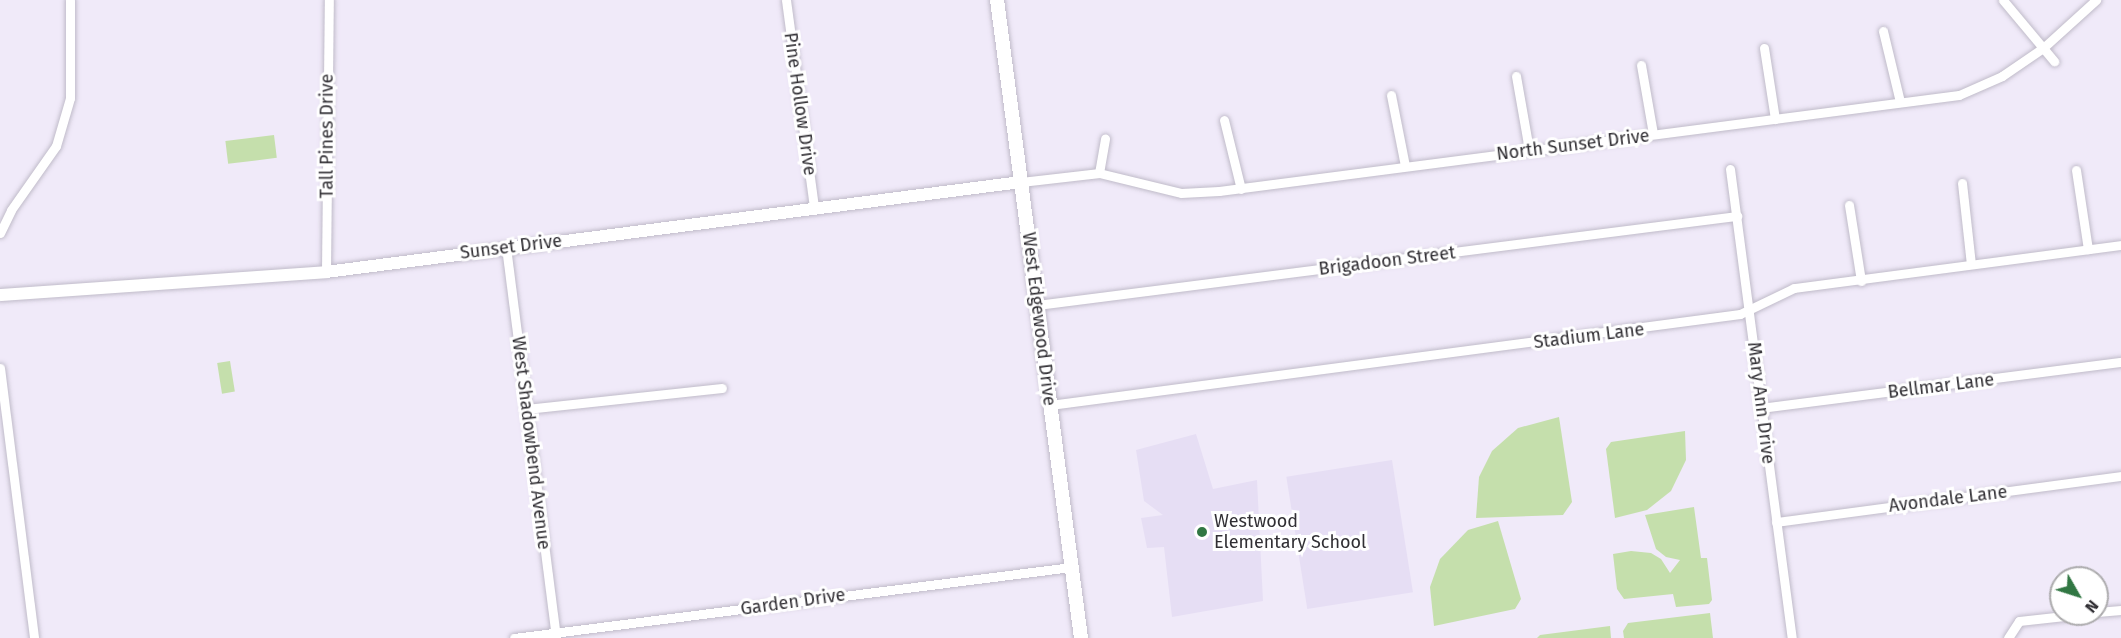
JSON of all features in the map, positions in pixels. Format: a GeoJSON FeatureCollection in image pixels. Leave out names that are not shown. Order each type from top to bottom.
{"type":"FeatureCollection","features":[{"type":"Feature","properties":{"kind":"main road","name":"West Edgewood Drive"},"geometry":{"type":"LineString","coordinates":[[997,0],[1081,638]]}},
{"type":"Feature","properties":{"kind":"street"},"geometry":{"type":"LineString","coordinates":[[0,233],[11,210],[56,146],[70,98],[70,0]]}},
{"type":"Feature","properties":{"kind":"street","name":"Tall Pines Drive"},"geometry":{"type":"LineString","coordinates":[[326,272],[329,0]]}},
{"type":"Feature","properties":{"kind":"street","name":"Pine Hollow Drive"},"geometry":{"type":"LineString","coordinates":[[786,0],[814,208]]}},
{"type":"Feature","properties":{"kind":"street"},"geometry":{"type":"LineString","coordinates":[[2002,0],[2054,61]]}},
{"type":"Feature","properties":{"kind":"street","name":"North Sunset Drive"},"geometry":{"type":"LineString","coordinates":[[1021,182],[1099,173],[1181,193],[1241,189],[1959,95],[2002,76],[2043,48],[2096,0]]}},
{"type":"Feature","properties":{"kind":"street"},"geometry":{"type":"LineString","coordinates":[[1883,31],[1900,102]]}},
{"type":"Feature","properties":{"kind":"street"},"geometry":{"type":"LineString","coordinates":[[1764,48],[1775,118]]}},
{"type":"Feature","properties":{"kind":"street"},"geometry":{"type":"LineString","coordinates":[[1641,65],[1653,135]]}},
{"type":"Feature","properties":{"kind":"street"},"geometry":{"type":"LineString","coordinates":[[1516,76],[1529,150]]}},
{"type":"Feature","properties":{"kind":"street"},"geometry":{"type":"LineString","coordinates":[[1391,95],[1405,166]]}},
{"type":"Feature","properties":{"kind":"street"},"geometry":{"type":"LineString","coordinates":[[1224,120],[1241,189]]}},
{"type":"Feature","properties":{"kind":"street"},"geometry":{"type":"LineString","coordinates":[[1099,173],[1106,139]]}},
{"type":"Feature","properties":{"kind":"street","name":"Mary Ann Drive"},"geometry":{"type":"LineString","coordinates":[[1730,169],[1792,638]]}},
{"type":"Feature","properties":{"kind":"street"},"geometry":{"type":"LineString","coordinates":[[2076,170],[2088,249]]}},
{"type":"Feature","properties":{"kind":"street","name":"Sunset Drive"},"geometry":{"type":"LineString","coordinates":[[0,295],[326,272],[1021,182]]}},
{"type":"Feature","properties":{"kind":"street"},"geometry":{"type":"LineString","coordinates":[[1962,183],[1971,264]]}},
{"type":"Feature","properties":{"kind":"street"},"geometry":{"type":"LineString","coordinates":[[1849,205],[1861,281]]}},
{"type":"Feature","properties":{"kind":"street","name":"Brigadoon Street"},"geometry":{"type":"LineString","coordinates":[[1037,305],[1737,216]]}},
{"type":"Feature","properties":{"kind":"street","name":"Stadium Lane"},"geometry":{"type":"LineString","coordinates":[[1050,405],[1740,315],[1794,288],[2121,245]]}},
{"type":"Feature","properties":{"kind":"street","name":"West Shadowbend Avenue"},"geometry":{"type":"LineString","coordinates":[[506,247],[556,635]]}},
{"type":"Feature","properties":{"kind":"street","name":"Bellmar Lane"},"geometry":{"type":"LineString","coordinates":[[1761,408],[2121,362]]}},
{"type":"Feature","properties":{"kind":"street"},"geometry":{"type":"LineString","coordinates":[[0,368],[34,638]]}},
{"type":"Feature","properties":{"kind":"street"},"geometry":{"type":"LineString","coordinates":[[526,409],[722,388]]}},
{"type":"Feature","properties":{"kind":"street","name":"Avondale Lane"},"geometry":{"type":"LineString","coordinates":[[1776,522],[2121,476]]}},
{"type":"Feature","properties":{"kind":"street","name":"Garden Drive"},"geometry":{"type":"LineString","coordinates":[[514,638],[556,635],[1071,567]]}},
{"type":"Feature","properties":{"kind":"street"},"geometry":{"type":"LineString","coordinates":[[2008,638],[2019,621],[2049,618]]}},
{"type":"Feature","properties":{"kind":"shaded area","name":"Westwood Elementary School"},"geometry":{"type":"Polygon","coordinates":[[[1196,434],[1213,489],[1257,480],[1263,601],[1172,617],[1164,547],[1147,548],[1141,518],[1163,515],[1144,501],[1136,450],[1196,434]]]}},
{"type":"Feature","properties":{"kind":"shaded area"},"geometry":{"type":"Polygon","coordinates":[[[1392,460],[1413,592],[1307,609],[1286,477],[1392,460]]]}},
{"type":"Feature","properties":{"kind":"green space"},"geometry":{"type":"Polygon","coordinates":[[[274,135],[277,158],[228,164],[225,141],[274,135]]]}},
{"type":"Feature","properties":{"kind":"green space"},"geometry":{"type":"Polygon","coordinates":[[[230,361],[235,392],[222,394],[217,363],[230,361]]]}},
{"type":"Feature","properties":{"kind":"green space"},"geometry":{"type":"Polygon","coordinates":[[[1559,417],[1572,502],[1563,515],[1476,518],[1479,477],[1492,451],[1518,428],[1559,417]]]}},
{"type":"Feature","properties":{"kind":"green space"},"geometry":{"type":"Polygon","coordinates":[[[1685,431],[1686,460],[1671,491],[1647,510],[1615,518],[1606,449],[1611,442],[1685,431]]]}},
{"type":"Feature","properties":{"kind":"green space"},"geometry":{"type":"Polygon","coordinates":[[[1694,507],[1701,558],[1707,558],[1712,600],[1709,604],[1676,607],[1673,594],[1624,599],[1617,589],[1613,554],[1631,551],[1651,553],[1661,559],[1670,573],[1680,560],[1666,557],[1656,549],[1645,515],[1694,507]]]}},
{"type":"Feature","properties":{"kind":"green space"},"geometry":{"type":"Polygon","coordinates":[[[1498,521],[1521,599],[1515,609],[1434,626],[1430,587],[1440,559],[1468,530],[1498,521]]]}},
{"type":"Feature","properties":{"kind":"green space"},"geometry":{"type":"Polygon","coordinates":[[[1710,613],[1713,638],[1624,638],[1623,631],[1628,623],[1710,613]]]}},
{"type":"Feature","properties":{"kind":"green space"},"geometry":{"type":"Polygon","coordinates":[[[1610,626],[1611,638],[1537,638],[1540,635],[1610,626]]]}},
{"type":"Feature","properties":{"kind":"place","name":"Westwood Elementary School"},"geometry":{"type":"Point","coordinates":[1202,532]}}]}
